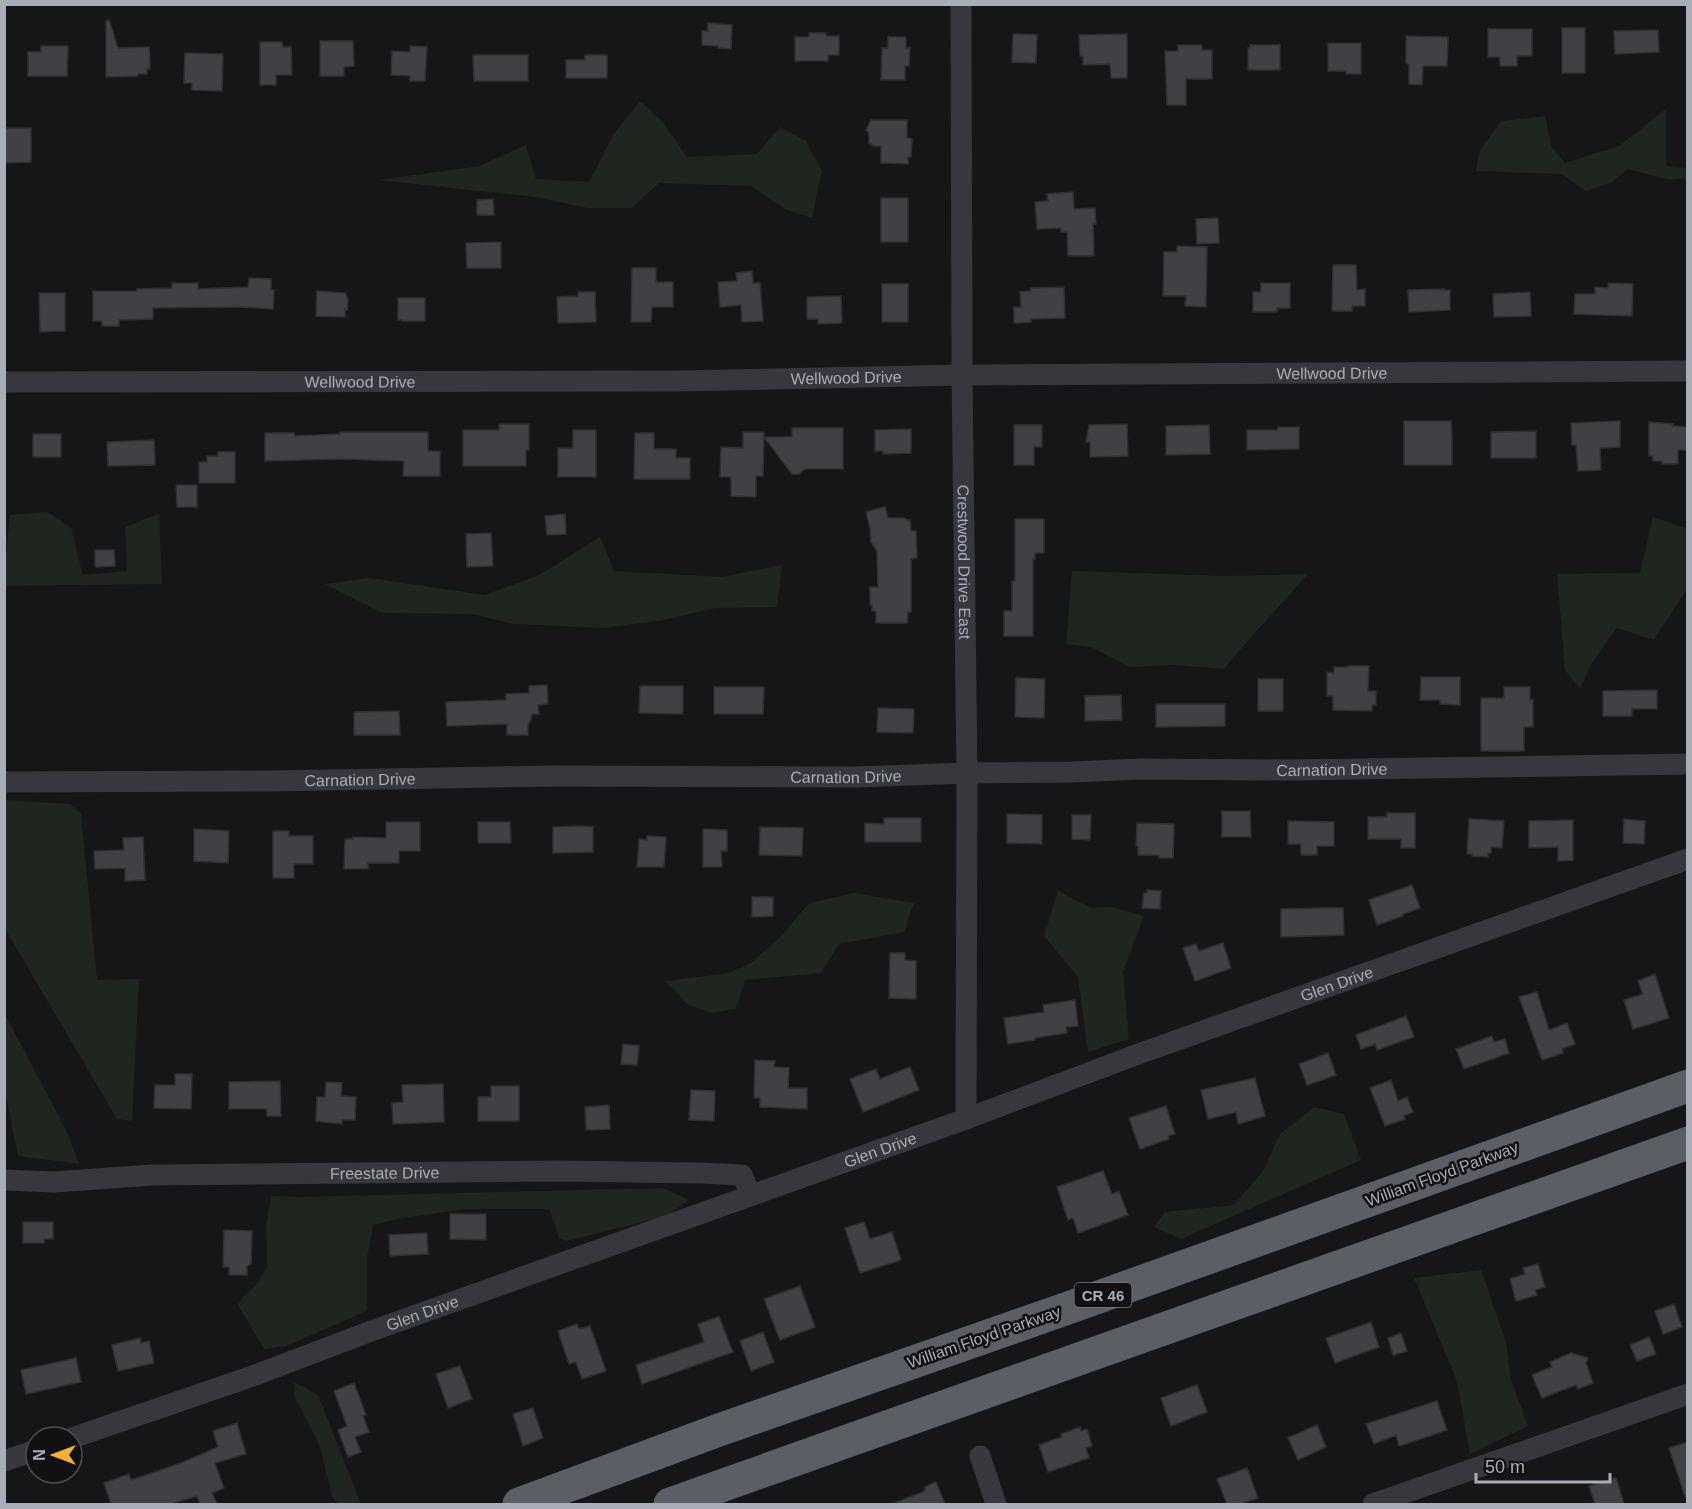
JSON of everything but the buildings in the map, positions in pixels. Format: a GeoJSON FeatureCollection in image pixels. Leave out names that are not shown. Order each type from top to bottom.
{"type":"FeatureCollection","features":[{"type":"Feature","properties":{"kind":"highway","name":"William Floyd Parkway"},"geometry":{"type":"LineString","coordinates":[[519,1504],[720,1430],[1688,1086]]}},
{"type":"Feature","properties":{"kind":"highway"},"geometry":{"type":"LineString","coordinates":[[670,1504],[1688,1143]]}},
{"type":"Feature","properties":{"kind":"street","name":"Crestwood Drive East"},"geometry":{"type":"LineString","coordinates":[[961,4],[962,375],[967,773],[966,1119]]}},
{"type":"Feature","properties":{"kind":"street","name":"Wellwood Drive"},"geometry":{"type":"LineString","coordinates":[[4,382],[676,381],[962,375],[1688,371]]}},
{"type":"Feature","properties":{"kind":"street","name":"Carnation Drive"},"geometry":{"type":"LineString","coordinates":[[4,782],[267,781],[567,776],[855,777],[1141,769],[1290,770],[1688,764]]}},
{"type":"Feature","properties":{"kind":"street","name":"Glen Drive"},"geometry":{"type":"LineString","coordinates":[[84,1434],[250,1377],[374,1330],[966,1119],[1141,1053],[1688,859]]}},
{"type":"Feature","properties":{"kind":"street","name":"Freestate Drive"},"geometry":{"type":"LineString","coordinates":[[4,1180],[54,1182],[164,1175],[557,1171],[700,1173],[742,1175],[751,1195]]}},
{"type":"Feature","properties":{"kind":"street"},"geometry":{"type":"LineString","coordinates":[[1373,1504],[1688,1394]]}},
{"type":"Feature","properties":{"kind":"street"},"geometry":{"type":"LineString","coordinates":[[4,1461],[24,1454]]}},
{"type":"Feature","properties":{"kind":"street"},"geometry":{"type":"LineString","coordinates":[[980,1456],[996,1504]]}},
{"type":"Feature","properties":{"kind":"shaded area"},"geometry":{"type":"Polygon","coordinates":[[[640,101],[663,122],[687,157],[757,154],[780,127],[806,141],[822,171],[812,218],[785,209],[751,186],[659,183],[632,208],[587,208],[536,197],[378,180],[480,166],[526,145],[536,179],[589,182],[613,135],[640,101]]]}},
{"type":"Feature","properties":{"kind":"shaded area"},"geometry":{"type":"Polygon","coordinates":[[[1666,109],[1666,166],[1687,168],[1687,178],[1670,180],[1627,169],[1613,182],[1586,191],[1562,174],[1476,171],[1480,150],[1501,121],[1545,116],[1551,146],[1565,163],[1619,146],[1666,109]]]}},
{"type":"Feature","properties":{"kind":"shaded area"},"geometry":{"type":"Polygon","coordinates":[[[47,512],[71,528],[83,575],[127,571],[125,527],[159,514],[162,584],[5,586],[10,515],[47,512]]]}},
{"type":"Feature","properties":{"kind":"shaded area"},"geometry":{"type":"Polygon","coordinates":[[[1653,517],[1687,530],[1687,589],[1654,640],[1617,628],[1592,663],[1580,689],[1565,670],[1557,574],[1640,573],[1653,517]]]}},
{"type":"Feature","properties":{"kind":"shaded area"},"geometry":{"type":"Polygon","coordinates":[[[600,537],[614,571],[722,577],[782,565],[777,607],[716,608],[663,620],[605,628],[514,624],[472,614],[383,613],[325,584],[369,578],[485,595],[539,575],[600,537]]]}},
{"type":"Feature","properties":{"kind":"shaded area"},"geometry":{"type":"Polygon","coordinates":[[[1072,571],[1226,576],[1308,574],[1224,669],[1175,665],[1130,667],[1091,647],[1066,644],[1072,571]]]}},
{"type":"Feature","properties":{"kind":"shaded area"},"geometry":{"type":"Polygon","coordinates":[[[5,800],[70,804],[81,814],[97,980],[139,979],[132,1121],[117,1119],[5,929],[5,800]]]}},
{"type":"Feature","properties":{"kind":"shaded area"},"geometry":{"type":"Polygon","coordinates":[[[1058,891],[1091,908],[1111,907],[1144,916],[1123,972],[1129,1039],[1088,1052],[1078,977],[1044,936],[1058,891]]]}},
{"type":"Feature","properties":{"kind":"shaded area"},"geometry":{"type":"Polygon","coordinates":[[[854,893],[914,903],[904,932],[839,944],[821,973],[745,980],[736,1009],[712,1013],[688,1005],[665,981],[729,973],[751,963],[780,937],[809,903],[854,893]]]}},
{"type":"Feature","properties":{"kind":"shaded area"},"geometry":{"type":"Polygon","coordinates":[[[5,1014],[66,1130],[79,1164],[18,1156],[5,1092],[5,1014]]]}},
{"type":"Feature","properties":{"kind":"shaded area"},"geometry":{"type":"Polygon","coordinates":[[[1314,1107],[1344,1114],[1361,1160],[1181,1239],[1154,1227],[1165,1212],[1234,1205],[1263,1171],[1280,1134],[1314,1107]]]}},
{"type":"Feature","properties":{"kind":"shaded area"},"geometry":{"type":"Polygon","coordinates":[[[663,1188],[689,1200],[666,1216],[567,1241],[559,1238],[550,1209],[466,1209],[403,1218],[373,1225],[367,1258],[367,1311],[286,1346],[264,1349],[238,1305],[257,1284],[267,1267],[266,1225],[271,1196],[663,1188]]]}},
{"type":"Feature","properties":{"kind":"shaded area"},"geometry":{"type":"Polygon","coordinates":[[[1481,1270],[1506,1342],[1511,1380],[1528,1426],[1470,1454],[1457,1381],[1414,1278],[1481,1270]]]}},
{"type":"Feature","properties":{"kind":"shaded area"},"geometry":{"type":"Polygon","coordinates":[[[294,1382],[318,1395],[361,1504],[338,1504],[332,1496],[320,1446],[295,1398],[294,1382]]]}}]}
